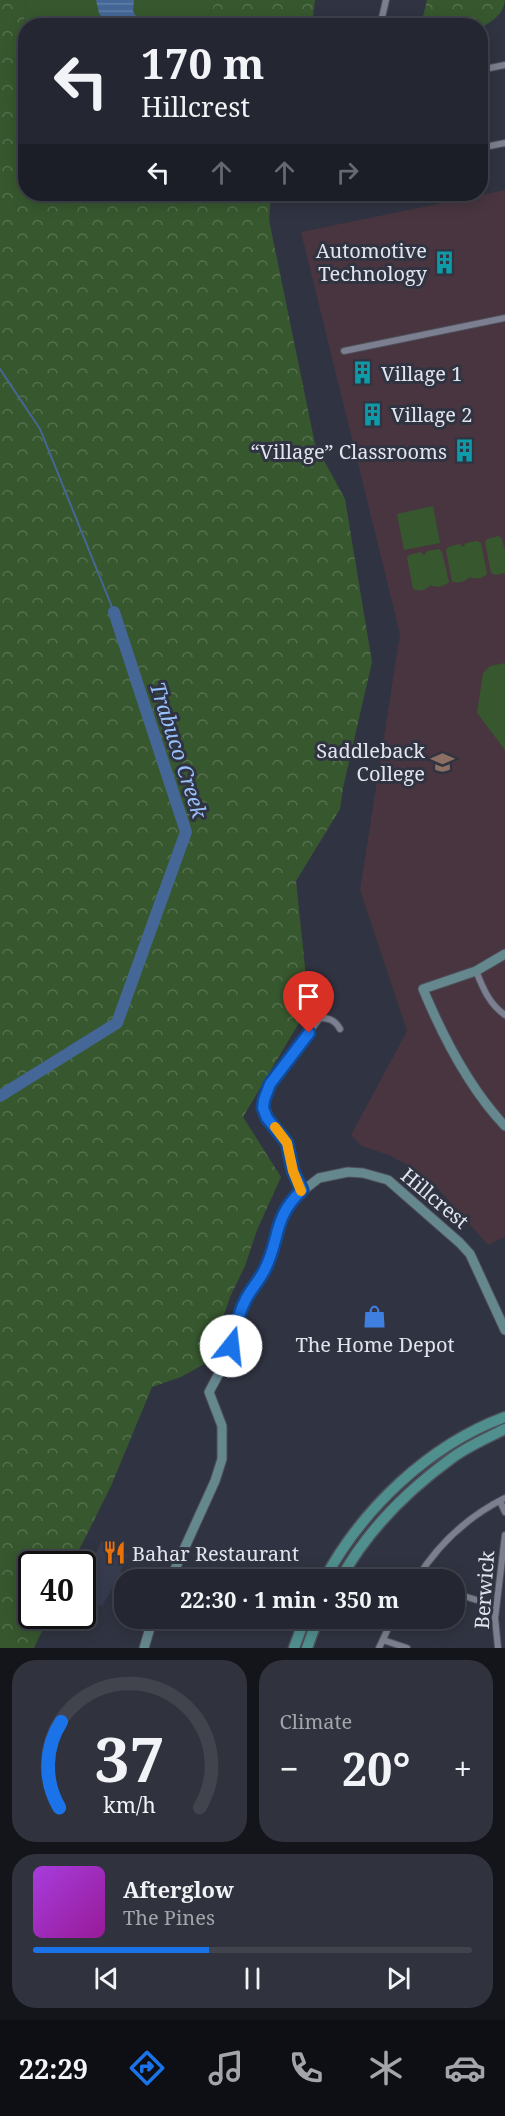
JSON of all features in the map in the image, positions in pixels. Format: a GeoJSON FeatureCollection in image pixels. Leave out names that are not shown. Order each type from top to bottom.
{"type":"FeatureCollection","features":[{"type":"Feature","properties":{"kind":"main road"},"geometry":{"type":"LineString","coordinates":[[330,1569],[359,1525],[394,1488],[427,1460],[453,1443],[505,1417]]}},
{"type":"Feature","properties":{"kind":"main road"},"geometry":{"type":"LineString","coordinates":[[347,1569],[371,1534],[403,1499],[454,1457],[505,1429]]}},
{"type":"Feature","properties":{"kind":"main road"},"geometry":{"type":"LineString","coordinates":[[294,1648],[301,1629]]}},
{"type":"Feature","properties":{"kind":"main road"},"geometry":{"type":"LineString","coordinates":[[307,1648],[314,1629]]}},
{"type":"Feature","properties":{"kind":"street"},"geometry":{"type":"LineString","coordinates":[[382,18],[386,0]]}},
{"type":"Feature","properties":{"kind":"street"},"geometry":{"type":"LineString","coordinates":[[488,68],[505,65]]}},
{"type":"Feature","properties":{"kind":"street"},"geometry":{"type":"LineString","coordinates":[[488,146],[505,143]]}},
{"type":"Feature","properties":{"kind":"street"},"geometry":{"type":"LineString","coordinates":[[344,351],[505,318]]}},
{"type":"Feature","properties":{"kind":"street"},"geometry":{"type":"LineString","coordinates":[[505,954],[476,971],[423,989],[436,1020],[478,1092],[505,1126]]}},
{"type":"Feature","properties":{"kind":"street"},"geometry":{"type":"LineString","coordinates":[[476,971],[487,997],[495,1008],[505,1015]]}},
{"type":"Feature","properties":{"kind":"street"},"geometry":{"type":"LineString","coordinates":[[175,1569],[215,1481],[222,1460],[222,1426],[208,1392],[224,1364],[243,1304],[271,1257],[281,1217],[291,1200],[302,1190],[293,1171],[287,1143],[267,1118],[263,1108],[264,1100],[270,1084],[320,1018],[329,1018],[340,1029]]}},
{"type":"Feature","properties":{"kind":"street","name":"Hillcrest"},"geometry":{"type":"LineString","coordinates":[[302,1190],[319,1178],[348,1172],[363,1173],[388,1180],[452,1235],[470,1254],[505,1330]]}},
{"type":"Feature","properties":{"kind":"street"},"geometry":{"type":"LineString","coordinates":[[423,1569],[457,1529],[484,1509],[503,1499],[505,1512]]}},
{"type":"Feature","properties":{"kind":"street","name":"Berwick"},"geometry":{"type":"LineString","coordinates":[[498,1648],[495,1618],[505,1535]]}},
{"type":"Feature","properties":{"kind":"street"},"geometry":{"type":"LineString","coordinates":[[465,1596],[496,1606]]}},
{"type":"Feature","properties":{"kind":"street"},"geometry":{"type":"LineString","coordinates":[[144,1648],[150,1629]]}},
{"type":"Feature","properties":{"kind":"street"},"geometry":{"type":"LineString","coordinates":[[379,1648],[388,1629]]}},
{"type":"Feature","properties":{"kind":"street"},"geometry":{"type":"LineString","coordinates":[[383,1640],[407,1648]]}},
{"type":"Feature","properties":{"kind":"shaded area","name":"Saddleback College"},"geometry":{"type":"Polygon","coordinates":[[[505,190],[505,1237],[488,1245],[441,1192],[416,1170],[391,1156],[362,1146],[351,1135],[407,1031],[360,890],[400,634],[301,232],[452,201],[488,201],[488,194],[505,190]]]}},
{"type":"Feature","properties":{"kind":"shaded area"},"geometry":{"type":"Polygon","coordinates":[[[101,1542],[128,1554],[122,1569],[114,1569],[114,1587],[102,1606],[96,1604],[96,1554],[101,1542]]]}},
{"type":"Feature","properties":{"kind":"green space"},"geometry":{"type":"Polygon","coordinates":[[[0,0],[26,0],[25,18],[18,18],[18,201],[270,201],[269,220],[315,444],[345,499],[372,662],[340,809],[296,881],[309,1006],[243,1117],[281,1177],[230,1297],[208,1362],[181,1377],[152,1387],[111,1486],[78,1551],[18,1551],[18,1629],[43,1629],[34,1648],[0,1648],[0,0]]]}},
{"type":"Feature","properties":{"kind":"green space"},"geometry":{"type":"Polygon","coordinates":[[[26,0],[216,0],[208,18],[25,18],[26,0]]]}},
{"type":"Feature","properties":{"kind":"green space"},"geometry":{"type":"Polygon","coordinates":[[[216,0],[315,0],[313,18],[208,18],[216,0]]]}},
{"type":"Feature","properties":{"kind":"green space"},"geometry":{"type":"Polygon","coordinates":[[[427,0],[505,0],[500,14],[488,23],[488,18],[423,18],[427,0]]]}},
{"type":"Feature","properties":{"kind":"green space"},"geometry":{"type":"Polygon","coordinates":[[[433,506],[440,543],[404,550],[397,514],[433,506]]]}},
{"type":"Feature","properties":{"kind":"green space"},"geometry":{"type":"Polygon","coordinates":[[[499,536],[505,552],[505,573],[495,575],[491,573],[485,542],[487,539],[499,536]]]}},
{"type":"Feature","properties":{"kind":"green space"},"geometry":{"type":"Polygon","coordinates":[[[477,541],[481,543],[487,574],[479,578],[470,577],[461,582],[452,581],[446,550],[448,547],[460,544],[463,547],[466,543],[477,541]]]}},
{"type":"Feature","properties":{"kind":"green space"},"geometry":{"type":"Polygon","coordinates":[[[439,549],[442,552],[449,582],[440,586],[431,585],[422,590],[413,589],[407,558],[409,555],[421,552],[424,555],[427,551],[439,549]]]}},
{"type":"Feature","properties":{"kind":"green space"},"geometry":{"type":"Polygon","coordinates":[[[505,663],[505,750],[477,713],[483,673],[490,666],[505,663]]]}},
{"type":"Feature","properties":{"kind":"water"},"geometry":{"type":"Polygon","coordinates":[[[96,0],[134,0],[133,11],[137,18],[102,18],[96,0]]]}},
{"type":"Feature","properties":{"kind":"waterway","name":"Trabuco Creek"},"geometry":{"type":"LineString","coordinates":[[0,369],[40,429],[114,612]]}},
{"type":"Feature","properties":{"kind":"waterway","name":"Trabuco Creek"},"geometry":{"type":"LineString","coordinates":[[0,1096],[117,1023],[186,832],[114,612]]}},
{"type":"Feature","properties":{"kind":"slow traffic"},"geometry":{"type":"LineString","coordinates":[[275,1127],[287,1143],[293,1171],[301,1191]]}},
{"type":"Feature","properties":{"kind":"place","name":"Automotive Technology"},"geometry":{"type":"Point","coordinates":[445,262]}},
{"type":"Feature","properties":{"kind":"place","name":"Village 1"},"geometry":{"type":"Point","coordinates":[363,373]}},
{"type":"Feature","properties":{"kind":"place","name":"Village 2"},"geometry":{"type":"Point","coordinates":[373,414]}},
{"type":"Feature","properties":{"kind":"place","name":"“Village” Classrooms"},"geometry":{"type":"Point","coordinates":[465,451]}},
{"type":"Feature","properties":{"kind":"place","name":"Saddleback College"},"geometry":{"type":"Point","coordinates":[443,762]}},
{"type":"Feature","properties":{"kind":"place","name":"The Home Depot"},"geometry":{"type":"Point","coordinates":[375,1316]}},
{"type":"Feature","properties":{"kind":"place","name":"Bahar Restaurant"},"geometry":{"type":"Point","coordinates":[114,1553]}},
{"type":"Feature","properties":{"kind":"route"},"geometry":{"type":"LineString","coordinates":[[231,1346],[243,1304],[271,1257],[281,1217],[291,1200],[302,1190],[293,1171],[287,1143],[267,1118],[263,1108],[270,1084],[309,1033]]}}]}
